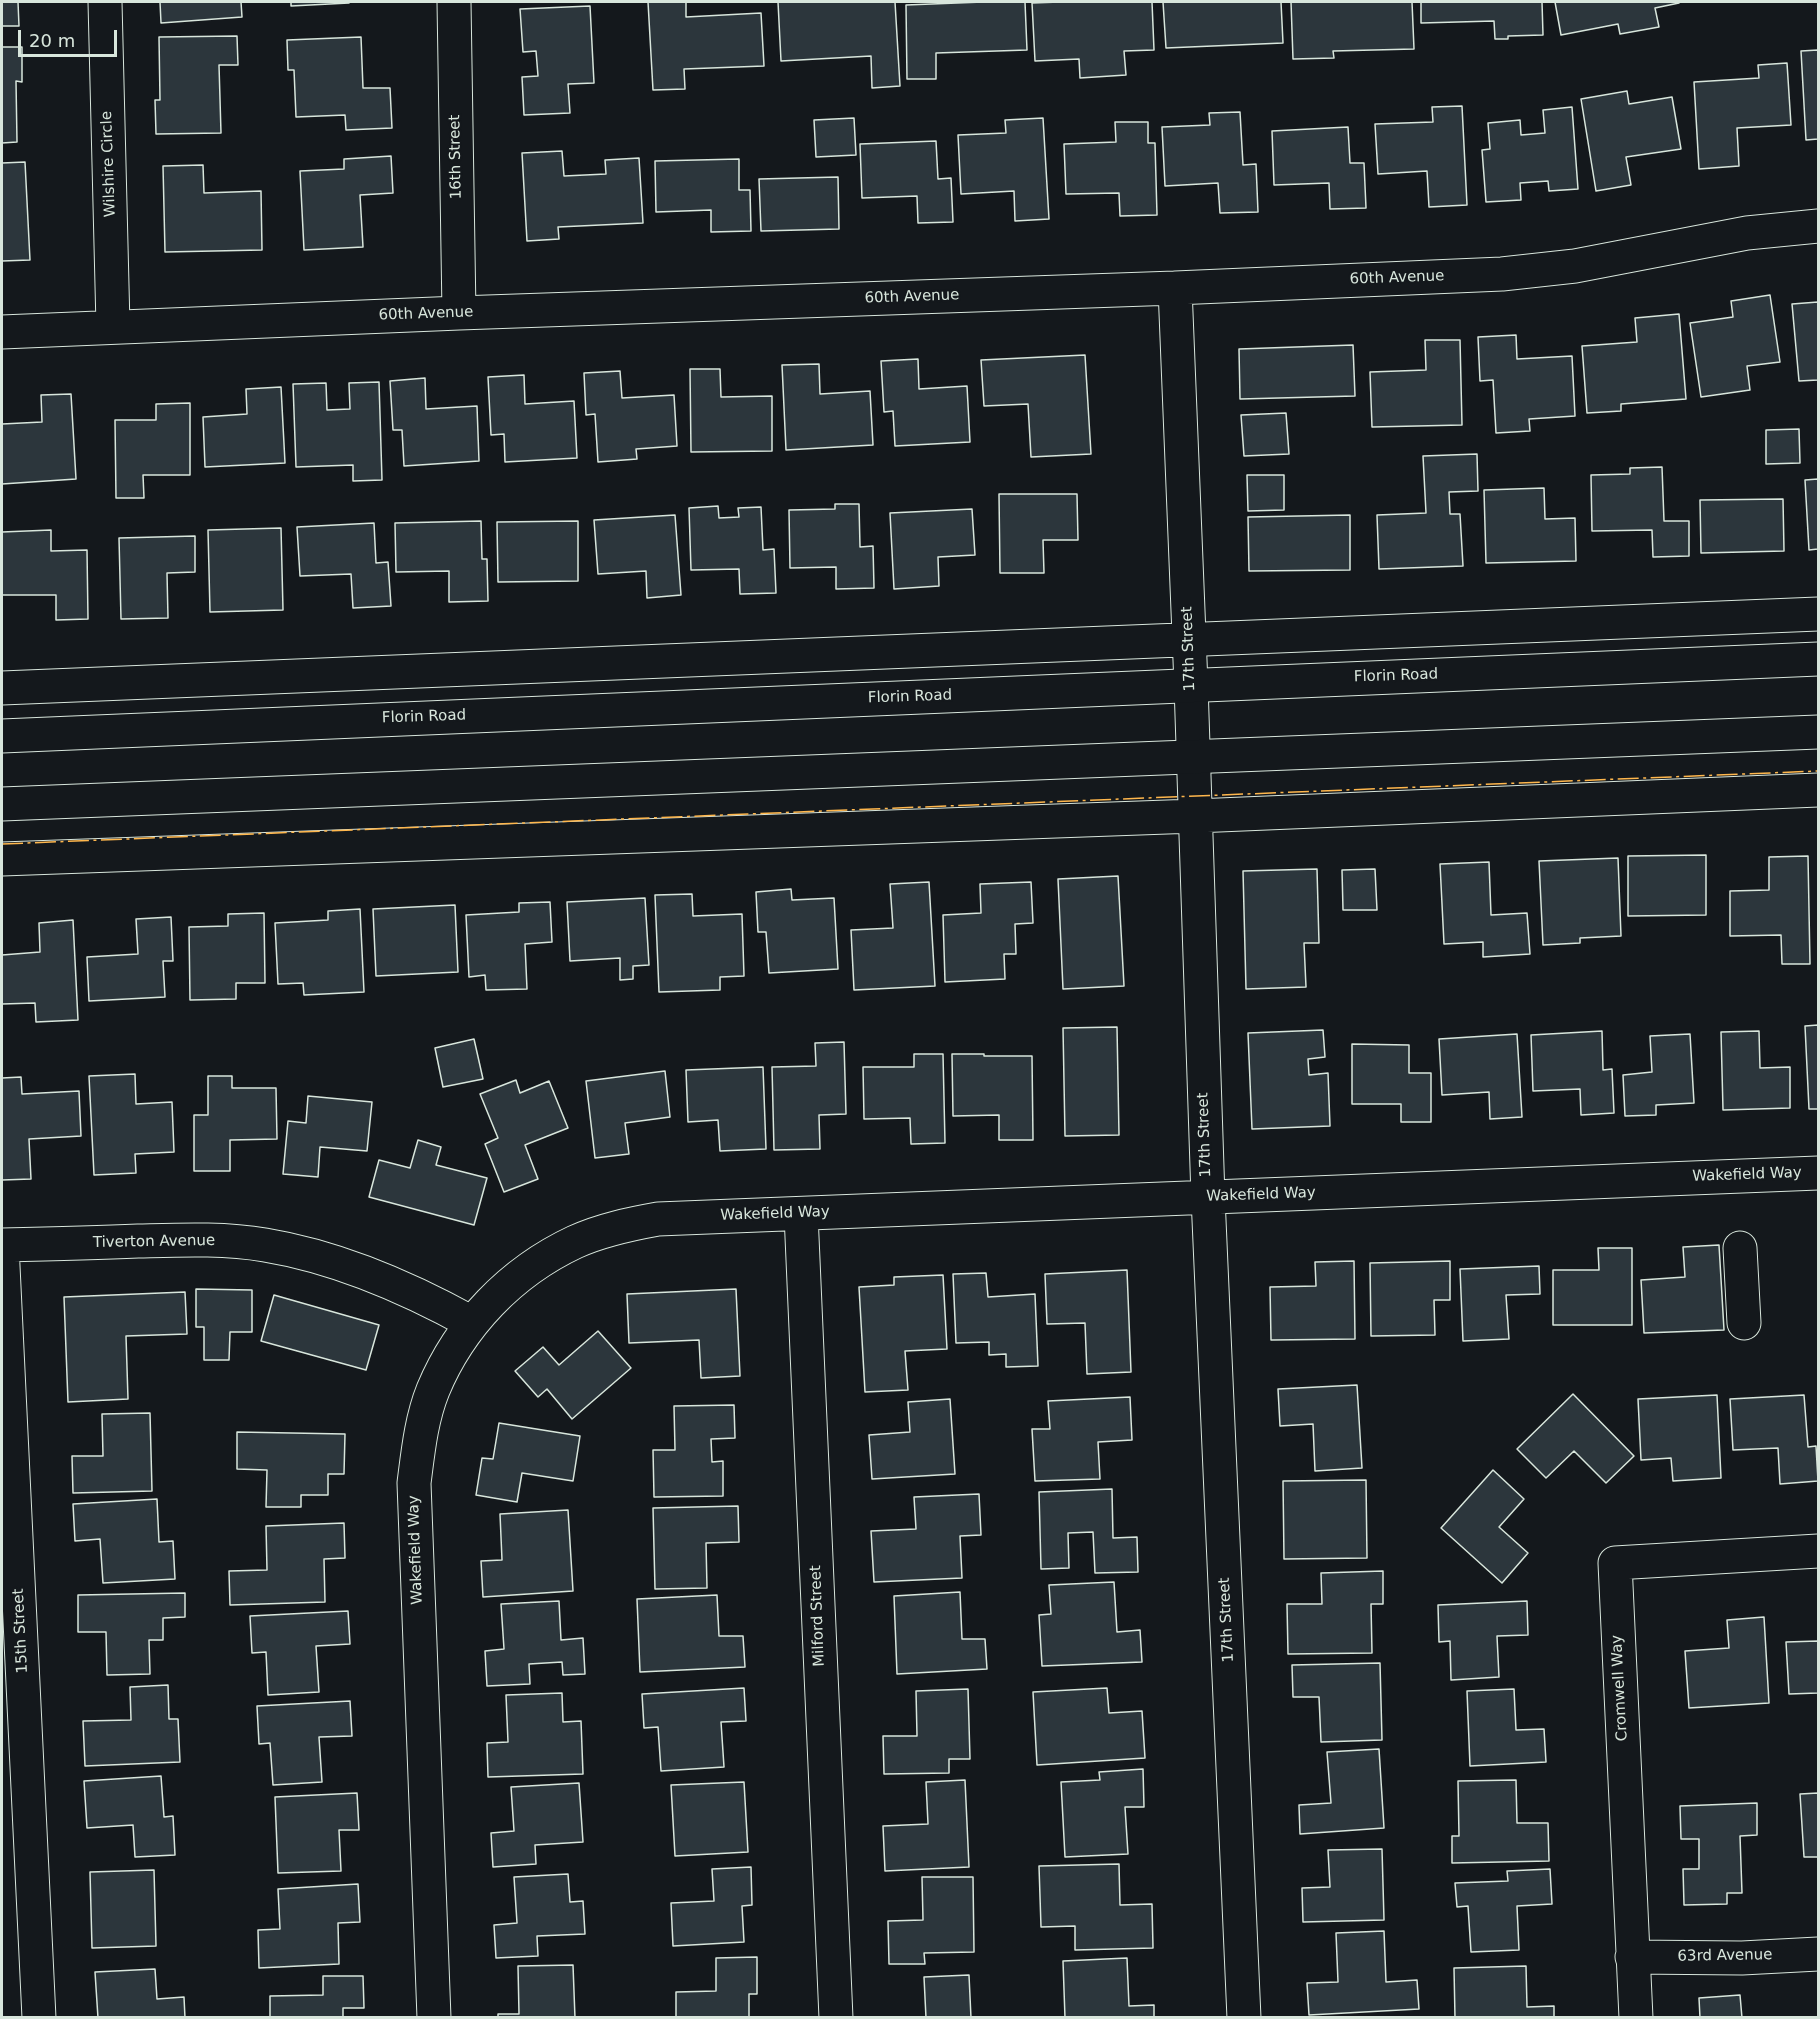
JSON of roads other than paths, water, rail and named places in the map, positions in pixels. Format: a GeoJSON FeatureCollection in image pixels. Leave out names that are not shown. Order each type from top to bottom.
{"type":"FeatureCollection","features":[{"type":"Feature","properties":{"kind":"street","name":"Wilshire Circle"},"geometry":{"type":"LineString","coordinates":[[105,2],[113,326]]}},
{"type":"Feature","properties":{"kind":"street","name":"16th Street"},"geometry":{"type":"LineString","coordinates":[[454,2],[459,313]]}},
{"type":"Feature","properties":{"kind":"street","name":"60th Avenue"},"geometry":{"type":"LineString","coordinates":[[2,332],[1502,274],[1575,266],[1747,233],[1818,226]]}},
{"type":"Feature","properties":{"kind":"street","name":"17th Street"},"geometry":{"type":"LineString","coordinates":[[1174,288],[1191,685],[1208,1197],[1244,2018]]}},
{"type":"Feature","properties":{"kind":"street"},"geometry":{"type":"LineString","coordinates":[[2,688],[1818,614]]}},
{"type":"Feature","properties":{"kind":"street","name":"Florin Road"},"geometry":{"type":"LineString","coordinates":[[2,735],[1818,660]]}},
{"type":"Feature","properties":{"kind":"street"},"geometry":{"type":"LineString","coordinates":[[2,804],[1818,732]]}},
{"type":"Feature","properties":{"kind":"street"},"geometry":{"type":"LineString","coordinates":[[2,859],[1195,816],[1818,790]]}},
{"type":"Feature","properties":{"kind":"street","name":"Wakefield Way"},"geometry":{"type":"LineString","coordinates":[[434,2018],[414,1483],[419,1436],[433,1391],[454,1347],[497,1295],[534,1265],[575,1242],[620,1226],[658,1219],[1818,1173]]}},
{"type":"Feature","properties":{"kind":"street","name":"Milford Street"},"geometry":{"type":"LineString","coordinates":[[801,1214],[836,2018]]}},
{"type":"Feature","properties":{"kind":"street","name":"Tiverton Avenue"},"geometry":{"type":"LineString","coordinates":[[2,1245],[205,1239],[264,1245],[322,1258],[378,1277],[426,1298],[472,1323]]}},
{"type":"Feature","properties":{"kind":"street","name":"15th Street"},"geometry":{"type":"LineString","coordinates":[[2,1245],[39,2018]]}},
{"type":"Feature","properties":{"kind":"street"},"geometry":{"type":"LineString","coordinates":[[1740,1248],[1744,1323]]}},
{"type":"Feature","properties":{"kind":"street","name":"Cromwell Way"},"geometry":{"type":"LineString","coordinates":[[1636,2018],[1614,1563],[1818,1551]]}},
{"type":"Feature","properties":{"kind":"street","name":"63rd Avenue"},"geometry":{"type":"LineString","coordinates":[[1632,1957],[1742,1958],[1818,1954]]}}]}
